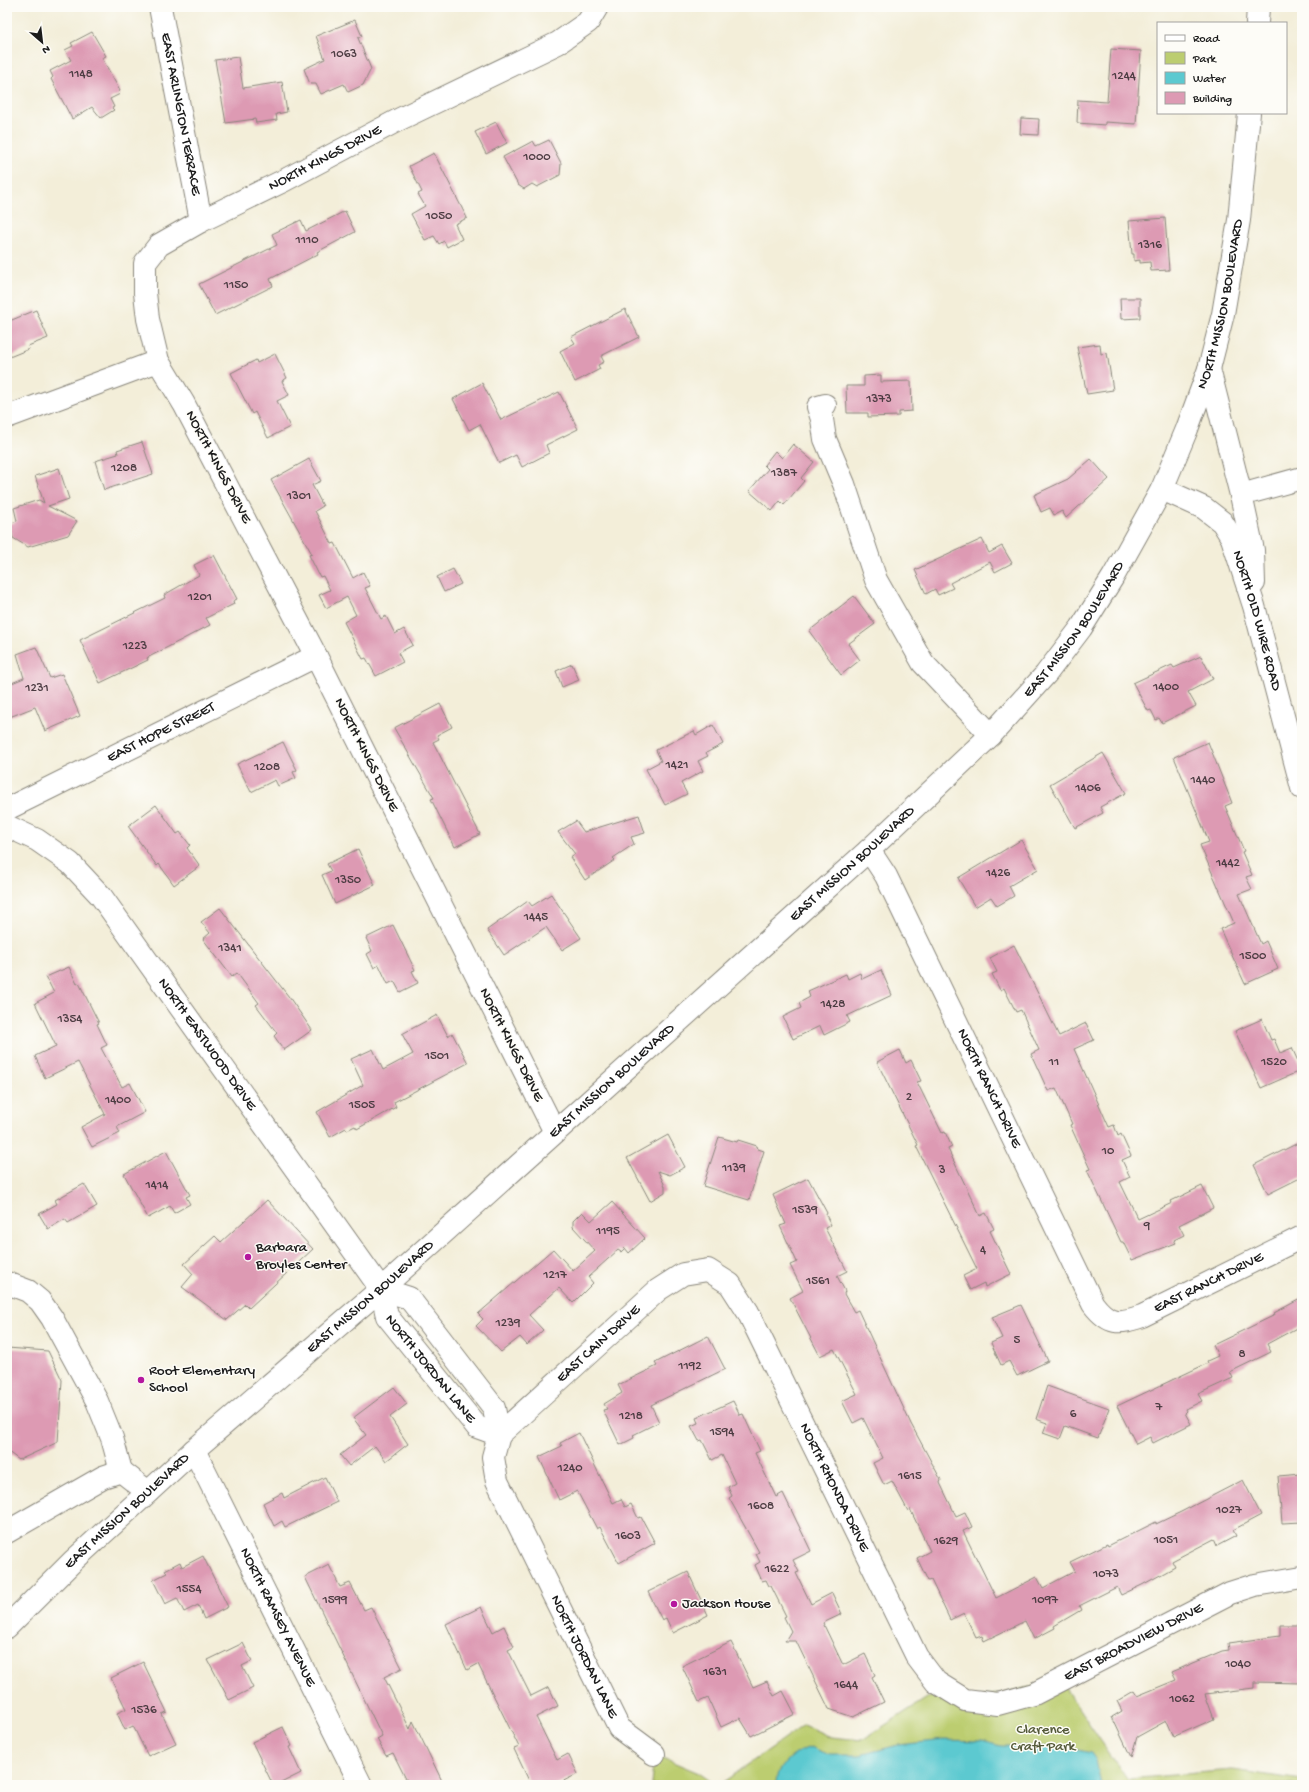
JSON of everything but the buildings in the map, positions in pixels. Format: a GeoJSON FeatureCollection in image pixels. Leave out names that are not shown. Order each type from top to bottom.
{"type":"FeatureCollection","features":[{"type":"Feature","properties":{"kind":"street","name":"EAST ARLINGTON TERRACE"},"geometry":{"type":"LineString","coordinates":[[160,7],[201,221]]}},
{"type":"Feature","properties":{"kind":"street","name":"NORTH KINGS DRIVE"},"geometry":{"type":"LineString","coordinates":[[555,1132],[316,656],[184,404],[158,361],[145,293],[145,263],[158,245],[201,221],[285,180],[400,119],[558,43],[588,22],[597,7]]}},
{"type":"Feature","properties":{"kind":"street"},"geometry":{"type":"LineString","coordinates":[[1257,22],[1258,7]]}},
{"type":"Feature","properties":{"kind":"street","name":"NORTH MISSION BOULEVARD"},"geometry":{"type":"LineString","coordinates":[[1162,488],[1187,429],[1209,369],[1222,314],[1239,220],[1249,114]]}},
{"type":"Feature","properties":{"kind":"street"},"geometry":{"type":"LineString","coordinates":[[7,417],[158,361]]}},
{"type":"Feature","properties":{"kind":"street"},"geometry":{"type":"LineString","coordinates":[[1209,369],[1241,495],[1253,550],[1254,606]]}},
{"type":"Feature","properties":{"kind":"street"},"geometry":{"type":"LineString","coordinates":[[825,405],[818,407],[822,419],[825,439],[844,484],[876,580],[923,663],[991,735]]}},
{"type":"Feature","properties":{"kind":"street"},"geometry":{"type":"LineString","coordinates":[[1241,495],[1302,478]]}},
{"type":"Feature","properties":{"kind":"street","name":"NORTH OLD WIRE ROAD"},"geometry":{"type":"LineString","coordinates":[[1162,488],[1204,508],[1222,522],[1232,538],[1294,723],[1302,788]]}},
{"type":"Feature","properties":{"kind":"street","name":"EAST MISSION BOULEVARD"},"geometry":{"type":"LineString","coordinates":[[7,1626],[74,1560],[194,1450],[382,1289],[869,850],[991,735],[1046,674],[1081,628],[1113,577],[1162,488]]}},
{"type":"Feature","properties":{"kind":"street","name":"EAST HOPE STREET"},"geometry":{"type":"LineString","coordinates":[[7,809],[316,656]]}},
{"type":"Feature","properties":{"kind":"street","name":"NORTH EASTWOOD DRIVE"},"geometry":{"type":"LineString","coordinates":[[7,826],[38,840],[70,863],[102,896],[382,1289]]}},
{"type":"Feature","properties":{"kind":"street","name":"NORTH RANCH DRIVE"},"geometry":{"type":"LineString","coordinates":[[869,850],[886,876],[1093,1304],[1101,1314],[1114,1322]]}},
{"type":"Feature","properties":{"kind":"street","name":"EAST RANCH DRIVE"},"geometry":{"type":"LineString","coordinates":[[1114,1322],[1127,1321],[1142,1316],[1302,1237]]}},
{"type":"Feature","properties":{"kind":"street","name":"EAST CAIN DRIVE"},"geometry":{"type":"LineString","coordinates":[[499,1436],[658,1290],[683,1274],[708,1270]]}},
{"type":"Feature","properties":{"kind":"street","name":"NORTH RHONDA DRIVE"},"geometry":{"type":"LineString","coordinates":[[708,1270],[730,1284],[748,1312],[917,1657],[936,1682],[965,1700]]}},
{"type":"Feature","properties":{"kind":"street"},"geometry":{"type":"LineString","coordinates":[[7,1284],[28,1291],[40,1301],[52,1318],[97,1401],[112,1438],[121,1471],[148,1492]]}},
{"type":"Feature","properties":{"kind":"street","name":"NORTH JORDAN LANE"},"geometry":{"type":"LineString","coordinates":[[382,1289],[387,1316],[477,1427],[499,1436],[493,1457],[497,1481],[619,1728],[654,1754]]}},
{"type":"Feature","properties":{"kind":"street","name":"NORTH RAMSEY AVENUE"},"geometry":{"type":"LineString","coordinates":[[194,1450],[361,1785]]}},
{"type":"Feature","properties":{"kind":"street"},"geometry":{"type":"LineString","coordinates":[[7,1532],[103,1477],[121,1471]]}},
{"type":"Feature","properties":{"kind":"street","name":"EAST BROADVIEW DRIVE"},"geometry":{"type":"LineString","coordinates":[[965,1700],[998,1704],[1034,1694],[1230,1593],[1255,1585],[1302,1577]]}},
{"type":"Feature","properties":{"kind":"green space","name":"Clarence Craft Park"},"geometry":{"type":"Polygon","coordinates":[[[1060,1681],[1127,1779],[1232,1770],[1302,1780],[1302,1785],[719,1785],[804,1725],[831,1737],[862,1740],[944,1687],[965,1700],[1060,1681]]]}},
{"type":"Feature","properties":{"kind":"green space"},"geometry":{"type":"Polygon","coordinates":[[[654,1754],[699,1773],[716,1785],[651,1785],[654,1754]]]}},
{"type":"Feature","properties":{"kind":"water"},"geometry":{"type":"Polygon","coordinates":[[[944,1740],[981,1741],[1001,1746],[1066,1747],[1091,1753],[1096,1760],[1101,1785],[776,1785],[779,1771],[787,1760],[798,1752],[811,1747],[830,1755],[860,1755],[898,1745],[944,1740]]]}},
{"type":"Feature","properties":{"kind":"place","name":"Barbara Broyles Center"},"geometry":{"type":"Point","coordinates":[248,1257]}},
{"type":"Feature","properties":{"kind":"place","name":"Root Elementary School"},"geometry":{"type":"Point","coordinates":[141,1380]}},
{"type":"Feature","properties":{"kind":"place","name":"Jackson House"},"geometry":{"type":"Point","coordinates":[674,1604]}}]}
